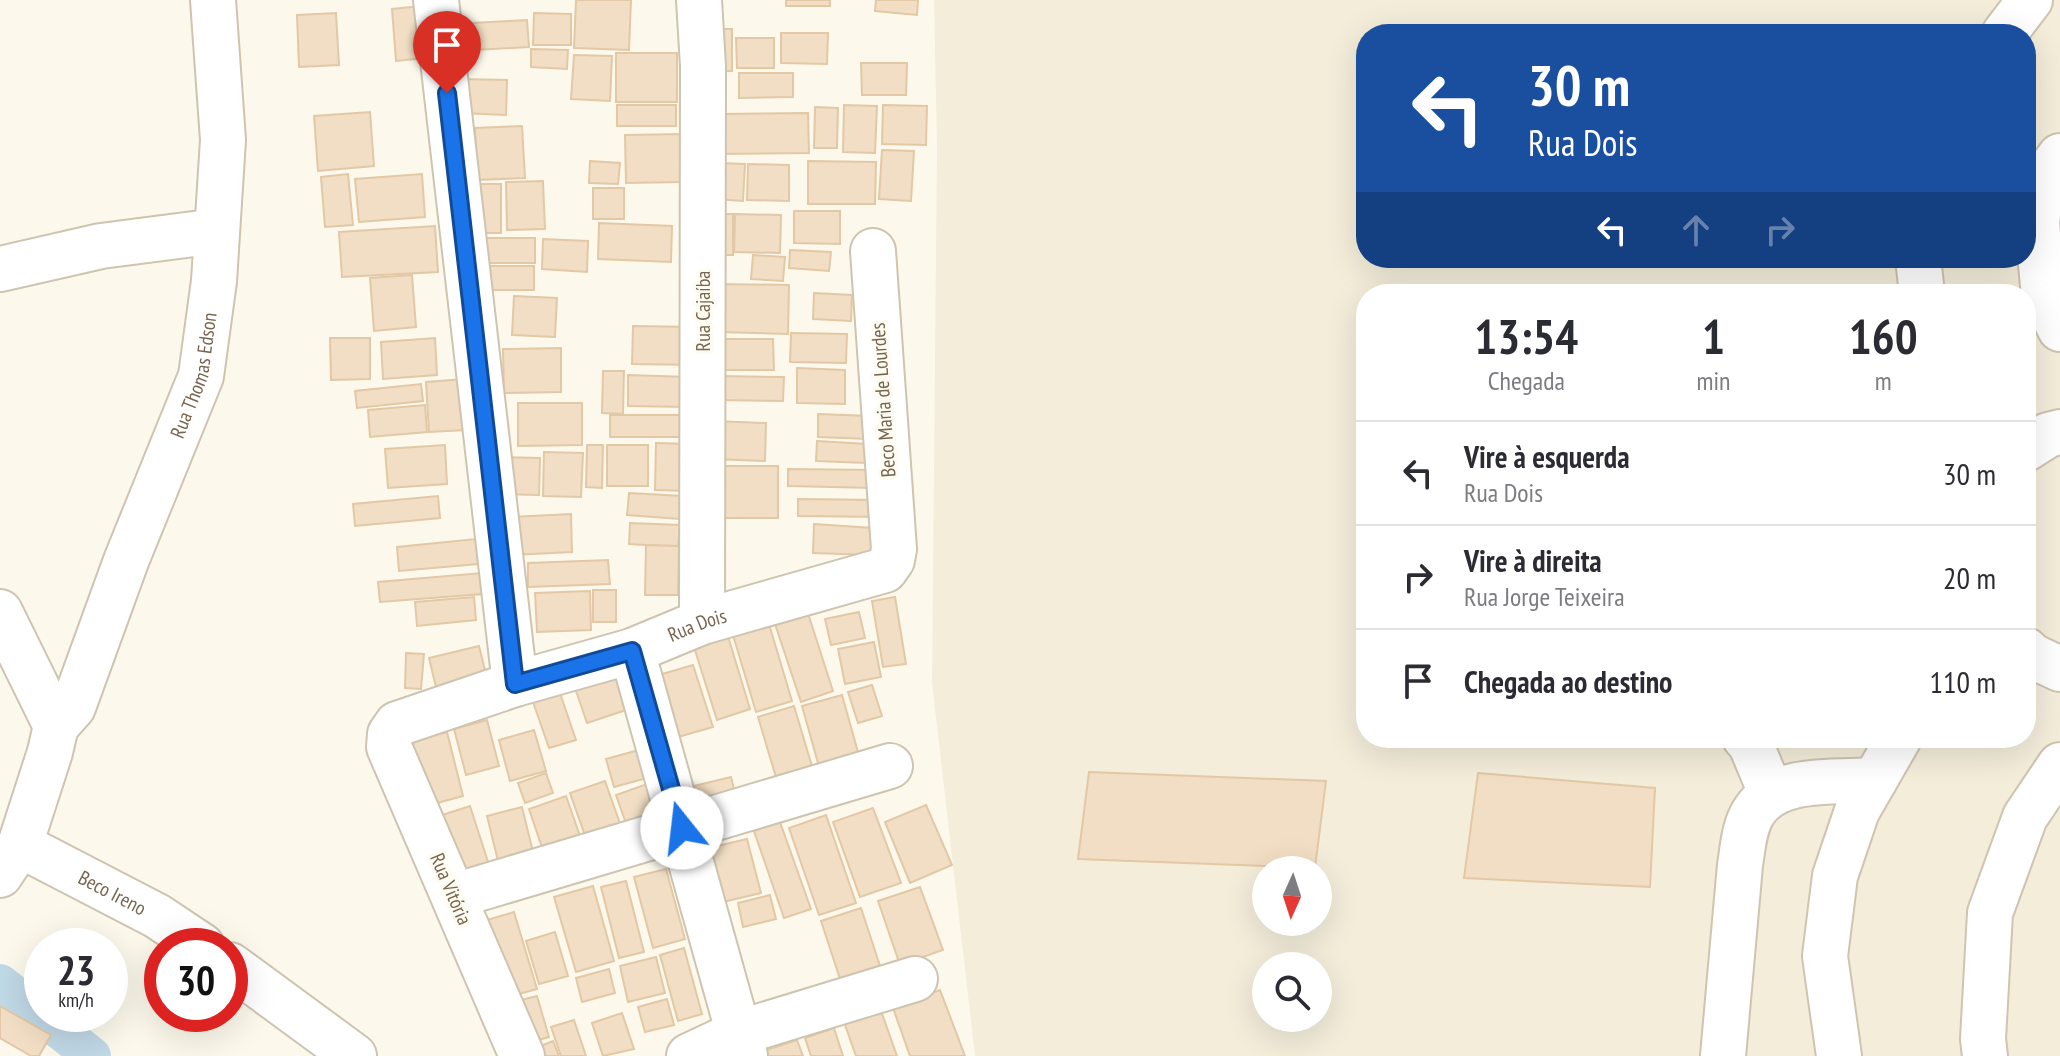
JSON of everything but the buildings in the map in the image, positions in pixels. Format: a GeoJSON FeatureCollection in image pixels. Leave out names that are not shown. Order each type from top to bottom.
{"type":"FeatureCollection","features":[{"type":"Feature","properties":{"kind":"street","name":"Rua Thomas Edson"},"geometry":{"type":"LineString","coordinates":[[10,860],[50,752],[56,726],[73,707],[126,561],[201,376],[214,281],[223,140],[213,0]]}},
{"type":"Feature","properties":{"kind":"street"},"geometry":{"type":"LineString","coordinates":[[436,0],[515,684]]}},
{"type":"Feature","properties":{"kind":"street","name":"Rua Cajaíba"},"geometry":{"type":"LineString","coordinates":[[699,0],[703,66],[702,622]]}},
{"type":"Feature","properties":{"kind":"street"},"geometry":{"type":"LineString","coordinates":[[2012,24],[2030,0]]}},
{"type":"Feature","properties":{"kind":"street"},"geometry":{"type":"LineString","coordinates":[[2060,156],[2051,168],[2050,202],[2037,223],[2044,296],[2060,329]]}},
{"type":"Feature","properties":{"kind":"street"},"geometry":{"type":"LineString","coordinates":[[0,269],[101,246],[217,231]]}},
{"type":"Feature","properties":{"kind":"street","name":"Beco Maria de Lourdes"},"geometry":{"type":"LineString","coordinates":[[873,251],[894,549]]}},
{"type":"Feature","properties":{"kind":"street"},"geometry":{"type":"LineString","coordinates":[[2036,443],[2060,432]]}},
{"type":"Feature","properties":{"kind":"street","name":"Rua Dois"},"geometry":{"type":"LineString","coordinates":[[397,724],[515,684],[632,651],[702,622],[885,570],[892,560],[894,549]]}},
{"type":"Feature","properties":{"kind":"street"},"geometry":{"type":"LineString","coordinates":[[0,612],[56,726]]}},
{"type":"Feature","properties":{"kind":"street"},"geometry":{"type":"LineString","coordinates":[[632,651],[741,1044]]}},
{"type":"Feature","properties":{"kind":"street"},"geometry":{"type":"LineString","coordinates":[[2036,658],[2060,669]]}},
{"type":"Feature","properties":{"kind":"street","name":"Rua Vitória"},"geometry":{"type":"LineString","coordinates":[[397,724],[390,734],[389,747],[522,1056]]}},
{"type":"Feature","properties":{"kind":"street"},"geometry":{"type":"LineString","coordinates":[[1752,748],[1771,793]]}},
{"type":"Feature","properties":{"kind":"street"},"geometry":{"type":"LineString","coordinates":[[1839,1056],[1825,956],[1835,876],[1857,811],[1893,748]]}},
{"type":"Feature","properties":{"kind":"street"},"geometry":{"type":"LineString","coordinates":[[1985,1056],[1983,1039],[1990,913],[2025,817],[2060,765]]}},
{"type":"Feature","properties":{"kind":"street"},"geometry":{"type":"LineString","coordinates":[[454,896],[890,766]]}},
{"type":"Feature","properties":{"kind":"street"},"geometry":{"type":"LineString","coordinates":[[1723,1056],[1740,865],[1745,835],[1754,811],[1771,793],[1792,786],[1875,780]]}},
{"type":"Feature","properties":{"kind":"street","name":"Beco Ireno"},"geometry":{"type":"LineString","coordinates":[[10,860],[157,916],[175,928]]}},
{"type":"Feature","properties":{"kind":"street"},"geometry":{"type":"LineString","coordinates":[[248,978],[354,1056]]}},
{"type":"Feature","properties":{"kind":"street"},"geometry":{"type":"LineString","coordinates":[[689,1056],[741,1044],[915,979]]}},
{"type":"Feature","properties":{"kind":"shaded area"},"geometry":{"type":"Polygon","coordinates":[[[934,0],[2060,0],[2060,1056],[975,1056],[932,683],[937,146],[934,0]]]}},
{"type":"Feature","properties":{"kind":"waterway"},"geometry":{"type":"LineString","coordinates":[[0,983],[92,1056]]}},
{"type":"Feature","properties":{"kind":"route"},"geometry":{"type":"LineString","coordinates":[[447,93],[515,684],[632,651],[682,828]]}}]}
